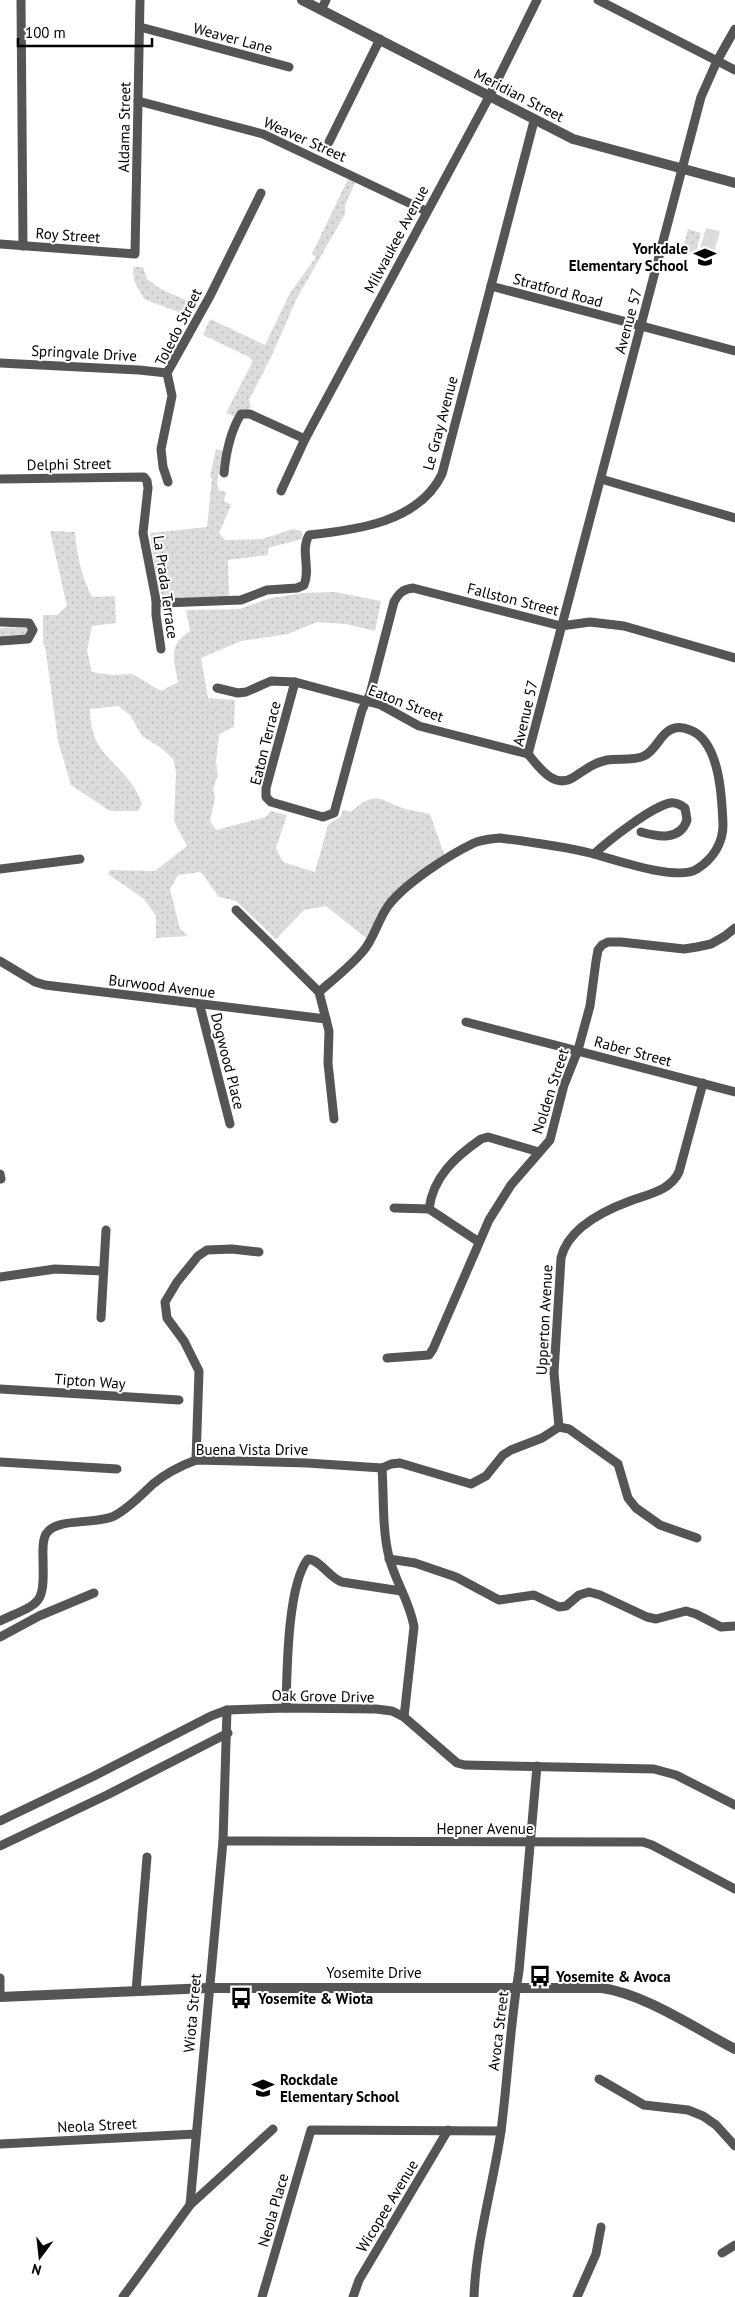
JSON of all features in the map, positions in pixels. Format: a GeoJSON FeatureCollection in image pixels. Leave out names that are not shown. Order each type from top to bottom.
{"type":"FeatureCollection","features":[{"type":"Feature","properties":{"kind":"street"},"geometry":{"type":"LineString","coordinates":[[21,0],[23,246]]}},
{"type":"Feature","properties":{"kind":"street","name":"Aldama Street"},"geometry":{"type":"LineString","coordinates":[[134,254],[140,0]]}},
{"type":"Feature","properties":{"kind":"street","name":"Meridian Street"},"geometry":{"type":"LineString","coordinates":[[302,0],[324,5],[380,39],[573,140],[735,183]]}},
{"type":"Feature","properties":{"kind":"street","name":"Milwaukee Avenue"},"geometry":{"type":"LineString","coordinates":[[280,491],[305,439],[426,210],[489,97],[537,0]]}},
{"type":"Feature","properties":{"kind":"street"},"geometry":{"type":"LineString","coordinates":[[598,0],[735,70]]}},
{"type":"Feature","properties":{"kind":"street","name":"Weaver Lane"},"geometry":{"type":"LineString","coordinates":[[140,27],[289,67]]}},
{"type":"Feature","properties":{"kind":"street","name":"Avenue 57"},"geometry":{"type":"LineString","coordinates":[[319,992],[365,949],[388,906],[397,896],[430,870],[474,843],[500,838],[594,854],[638,867],[681,873],[695,871],[719,847],[722,836],[718,771],[711,750],[700,736],[693,731],[675,728],[667,732],[644,756],[606,760],[581,771],[573,778],[557,780],[549,778],[528,754],[701,97],[717,61],[735,29]]}},
{"type":"Feature","properties":{"kind":"street"},"geometry":{"type":"LineString","coordinates":[[329,142],[380,39]]}},
{"type":"Feature","properties":{"kind":"street","name":"Weaver Street"},"geometry":{"type":"LineString","coordinates":[[138,101],[263,134],[426,210]]}},
{"type":"Feature","properties":{"kind":"street","name":"Le Gray Avenue"},"geometry":{"type":"LineString","coordinates":[[156,600],[164,603],[241,600],[267,590],[297,588],[304,585],[307,579],[306,549],[309,535],[359,528],[393,517],[420,504],[435,487],[442,474],[534,121]]}},
{"type":"Feature","properties":{"kind":"street","name":"Toledo Street"},"geometry":{"type":"LineString","coordinates":[[168,482],[163,467],[161,449],[172,396],[167,373],[210,296],[261,192]]}},
{"type":"Feature","properties":{"kind":"street","name":"Roy Street"},"geometry":{"type":"LineString","coordinates":[[0,244],[134,254]]}},
{"type":"Feature","properties":{"kind":"street","name":"Stratford Road"},"geometry":{"type":"LineString","coordinates":[[490,286],[735,352]]}},
{"type":"Feature","properties":{"kind":"street","name":"Springvale Drive"},"geometry":{"type":"LineString","coordinates":[[0,363],[167,373]]}},
{"type":"Feature","properties":{"kind":"street"},"geometry":{"type":"LineString","coordinates":[[224,473],[228,444],[241,414],[250,414],[305,439]]}},
{"type":"Feature","properties":{"kind":"street","name":"La Prada Terrace"},"geometry":{"type":"LineString","coordinates":[[138,476],[144,477],[147,481],[143,533],[156,600],[160,649]]}},
{"type":"Feature","properties":{"kind":"street","name":"Delphi Street"},"geometry":{"type":"LineString","coordinates":[[0,479],[138,476]]}},
{"type":"Feature","properties":{"kind":"street"},"geometry":{"type":"LineString","coordinates":[[601,479],[735,518]]}},
{"type":"Feature","properties":{"kind":"street","name":"Fallston Street"},"geometry":{"type":"LineString","coordinates":[[366,701],[370,694],[394,602],[401,591],[413,588],[561,626],[590,622],[624,626],[735,658]]}},
{"type":"Feature","properties":{"kind":"street"},"geometry":{"type":"LineString","coordinates":[[0,622],[29,623],[33,630],[28,639],[0,641]]}},
{"type":"Feature","properties":{"kind":"street","name":"Eaton Street"},"geometry":{"type":"LineString","coordinates":[[217,688],[238,693],[246,692],[271,681],[295,682],[366,701],[391,710],[408,722],[419,726],[528,754]]}},
{"type":"Feature","properties":{"kind":"street","name":"Eaton Terrace"},"geometry":{"type":"LineString","coordinates":[[295,682],[266,788],[266,797],[271,802],[322,817],[334,814],[366,701]]}},
{"type":"Feature","properties":{"kind":"street"},"geometry":{"type":"LineString","coordinates":[[594,854],[614,836],[658,809],[670,803],[679,804],[685,808],[687,820],[681,831],[670,836],[641,832]]}},
{"type":"Feature","properties":{"kind":"street"},"geometry":{"type":"LineString","coordinates":[[0,869],[80,859]]}},
{"type":"Feature","properties":{"kind":"street"},"geometry":{"type":"LineString","coordinates":[[236,910],[319,992],[329,1031],[328,1063],[334,1119]]}},
{"type":"Feature","properties":{"kind":"street","name":"Nolden Street"},"geometry":{"type":"LineString","coordinates":[[387,1358],[429,1355],[479,1242],[500,1200],[550,1140],[564,1085],[578,1050],[590,1006],[598,950],[602,945],[608,942],[620,942],[697,948],[711,944],[735,928]]}},
{"type":"Feature","properties":{"kind":"street","name":"Burwood Avenue"},"geometry":{"type":"LineString","coordinates":[[0,961],[35,982],[44,985],[200,1006],[326,1019]]}},
{"type":"Feature","properties":{"kind":"street","name":"Dogwood Place"},"geometry":{"type":"LineString","coordinates":[[200,1006],[230,1124]]}},
{"type":"Feature","properties":{"kind":"street","name":"Raber Street"},"geometry":{"type":"LineString","coordinates":[[466,1022],[735,1092]]}},
{"type":"Feature","properties":{"kind":"street","name":"Upperton Avenue"},"geometry":{"type":"LineString","coordinates":[[559,1427],[554,1373],[563,1248],[569,1238],[594,1219],[627,1202],[664,1188],[675,1180],[679,1172],[703,1084]]}},
{"type":"Feature","properties":{"kind":"street"},"geometry":{"type":"LineString","coordinates":[[429,1209],[433,1190],[441,1174],[481,1139],[488,1138],[539,1152]]}},
{"type":"Feature","properties":{"kind":"street"},"geometry":{"type":"LineString","coordinates":[[0,1174],[0,1179]]}},
{"type":"Feature","properties":{"kind":"street"},"geometry":{"type":"LineString","coordinates":[[394,1208],[414,1207],[429,1209],[479,1242]]}},
{"type":"Feature","properties":{"kind":"street"},"geometry":{"type":"LineString","coordinates":[[101,1318],[106,1230]]}},
{"type":"Feature","properties":{"kind":"street"},"geometry":{"type":"LineString","coordinates":[[196,1460],[199,1371],[184,1341],[167,1318],[165,1302],[177,1282],[198,1256],[207,1250],[232,1249],[259,1252]]}},
{"type":"Feature","properties":{"kind":"street"},"geometry":{"type":"LineString","coordinates":[[0,1277],[56,1269],[103,1271]]}},
{"type":"Feature","properties":{"kind":"street","name":"Tipton Way"},"geometry":{"type":"LineString","coordinates":[[0,1389],[179,1400]]}},
{"type":"Feature","properties":{"kind":"street"},"geometry":{"type":"LineString","coordinates":[[404,1717],[414,1627],[412,1614],[401,1592],[389,1559],[385,1535],[382,1468],[400,1463],[471,1484],[486,1476],[503,1455],[511,1450],[542,1438],[559,1427],[569,1429],[618,1464],[628,1498],[636,1508],[660,1525],[698,1538]]}},
{"type":"Feature","properties":{"kind":"street","name":"Buena Vista Drive"},"geometry":{"type":"LineString","coordinates":[[33,1605],[43,1591],[43,1544],[46,1535],[52,1528],[60,1524],[99,1521],[114,1516],[172,1470],[196,1460],[307,1463],[382,1468]]}},
{"type":"Feature","properties":{"kind":"street"},"geometry":{"type":"LineString","coordinates":[[0,1462],[117,1469]]}},
{"type":"Feature","properties":{"kind":"street"},"geometry":{"type":"LineString","coordinates":[[286,1708],[292,1620],[302,1565],[308,1559],[316,1561],[336,1580],[401,1592]]}},
{"type":"Feature","properties":{"kind":"street"},"geometry":{"type":"LineString","coordinates":[[389,1559],[416,1563],[456,1577],[499,1600],[507,1601],[534,1595],[559,1607],[566,1606],[579,1594],[589,1592],[600,1595],[647,1617],[656,1619],[686,1611],[721,1627],[735,1626]]}},
{"type":"Feature","properties":{"kind":"street"},"geometry":{"type":"LineString","coordinates":[[0,1637],[39,1616],[94,1592]]}},
{"type":"Feature","properties":{"kind":"street"},"geometry":{"type":"LineString","coordinates":[[0,1621],[33,1605],[39,1616]]}},
{"type":"Feature","properties":{"kind":"street","name":"Oak Grove Drive"},"geometry":{"type":"LineString","coordinates":[[0,1820],[92,1777],[211,1716],[227,1710],[286,1708],[376,1709],[392,1711],[404,1717],[457,1762],[466,1765],[662,1770],[735,1805]]}},
{"type":"Feature","properties":{"kind":"street","name":"Wiota Street"},"geometry":{"type":"LineString","coordinates":[[190,2206],[208,1988],[223,1841],[228,1733],[227,1710]]}},
{"type":"Feature","properties":{"kind":"street"},"geometry":{"type":"LineString","coordinates":[[0,1846],[108,1795],[228,1733]]}},
{"type":"Feature","properties":{"kind":"street","name":"Avoca Street"},"geometry":{"type":"LineString","coordinates":[[474,2297],[475,2272],[500,2131],[537,1766]]}},
{"type":"Feature","properties":{"kind":"street","name":"Hepner Avenue"},"geometry":{"type":"LineString","coordinates":[[223,1841],[643,1842],[735,1889]]}},
{"type":"Feature","properties":{"kind":"street"},"geometry":{"type":"LineString","coordinates":[[136,1991],[147,1856]]}},
{"type":"Feature","properties":{"kind":"street"},"geometry":{"type":"LineString","coordinates":[[0,1978],[0,1996]]}},
{"type":"Feature","properties":{"kind":"street","name":"Yosemite Drive"},"geometry":{"type":"LineString","coordinates":[[0,1996],[208,1988],[516,1986],[614,1990],[647,2003],[735,2049]]}},
{"type":"Feature","properties":{"kind":"street"},"geometry":{"type":"LineString","coordinates":[[599,2079],[644,2106],[688,2110],[703,2116],[716,2126],[735,2146]]}},
{"type":"Feature","properties":{"kind":"street"},"geometry":{"type":"LineString","coordinates":[[123,2297],[190,2206],[273,2129]]}},
{"type":"Feature","properties":{"kind":"street","name":"Neola Place"},"geometry":{"type":"LineString","coordinates":[[262,2297],[311,2130],[448,2130]]}},
{"type":"Feature","properties":{"kind":"street"},"geometry":{"type":"LineString","coordinates":[[448,2130],[500,2131]]}},
{"type":"Feature","properties":{"kind":"street","name":"Wicopee Avenue"},"geometry":{"type":"LineString","coordinates":[[353,2297],[358,2280],[448,2130]]}},
{"type":"Feature","properties":{"kind":"street","name":"Neola Street"},"geometry":{"type":"LineString","coordinates":[[0,2144],[196,2134]]}},
{"type":"Feature","properties":{"kind":"street"},"geometry":{"type":"LineString","coordinates":[[577,2297],[596,2254],[602,2227]]}},
{"type":"Feature","properties":{"kind":"street"},"geometry":{"type":"LineString","coordinates":[[722,2253],[735,2245]]}},
{"type":"Feature","properties":{"kind":"shaded area"},"geometry":{"type":"Polygon","coordinates":[[[348,179],[355,183],[345,205],[345,214],[297,298],[271,357],[249,400],[251,406],[236,417],[226,413],[253,361],[249,357],[203,335],[210,319],[265,345],[290,293],[316,257],[312,254],[348,179]]]}},
{"type":"Feature","properties":{"kind":"shaded area"},"geometry":{"type":"Polygon","coordinates":[[[706,228],[720,231],[713,256],[699,252],[706,228]]]}},
{"type":"Feature","properties":{"kind":"shaded area"},"geometry":{"type":"Polygon","coordinates":[[[688,229],[701,233],[695,256],[682,253],[688,229]]]}},
{"type":"Feature","properties":{"kind":"shaded area"},"geometry":{"type":"Polygon","coordinates":[[[133,267],[143,267],[147,279],[159,288],[194,304],[189,316],[144,299],[134,281],[133,267]]]}},
{"type":"Feature","properties":{"kind":"shaded area"},"geometry":{"type":"Polygon","coordinates":[[[216,449],[223,451],[217,481],[218,490],[226,492],[224,501],[231,505],[219,533],[225,540],[262,539],[293,529],[302,531],[302,539],[268,548],[268,555],[228,560],[229,598],[164,599],[158,588],[150,533],[207,527],[212,479],[210,476],[216,449]]]}},
{"type":"Feature","properties":{"kind":"shaded area"},"geometry":{"type":"Polygon","coordinates":[[[50,531],[75,532],[80,565],[92,597],[115,596],[116,623],[92,626],[87,650],[92,672],[112,675],[132,674],[161,691],[178,682],[174,654],[178,642],[190,631],[186,610],[239,609],[271,598],[303,593],[335,592],[381,601],[375,631],[346,624],[317,622],[288,634],[241,641],[201,658],[208,698],[235,700],[234,727],[219,734],[216,762],[218,775],[213,789],[215,798],[210,821],[216,830],[266,817],[271,811],[287,815],[276,848],[283,862],[315,872],[328,825],[341,816],[343,810],[351,812],[367,800],[378,798],[406,809],[430,814],[445,857],[406,883],[366,938],[326,906],[304,910],[276,939],[236,901],[219,897],[201,872],[178,875],[170,889],[180,929],[188,936],[156,938],[156,916],[144,899],[108,874],[110,870],[155,871],[187,846],[174,821],[176,772],[173,759],[161,748],[142,736],[130,715],[118,706],[90,709],[91,723],[98,743],[133,785],[142,804],[138,811],[110,811],[71,785],[58,741],[43,642],[43,615],[57,615],[67,606],[50,531]]]}},
{"type":"Feature","properties":{"kind":"shaded area"},"geometry":{"type":"Polygon","coordinates":[[[26,627],[29,631],[26,636],[0,637],[0,628],[26,627]]]}},
{"type":"Feature","properties":{"kind":"place","name":"Yorkdale Elementary School"},"geometry":{"type":"Point","coordinates":[705,257]}},
{"type":"Feature","properties":{"kind":"place","name":"Yosemite & Avoca"},"geometry":{"type":"Point","coordinates":[540,1976]}},
{"type":"Feature","properties":{"kind":"place","name":"Yosemite & Wiota"},"geometry":{"type":"Point","coordinates":[241,1998]}},
{"type":"Feature","properties":{"kind":"place","name":"Rockdale Elementary School"},"geometry":{"type":"Point","coordinates":[263,2088]}}]}
